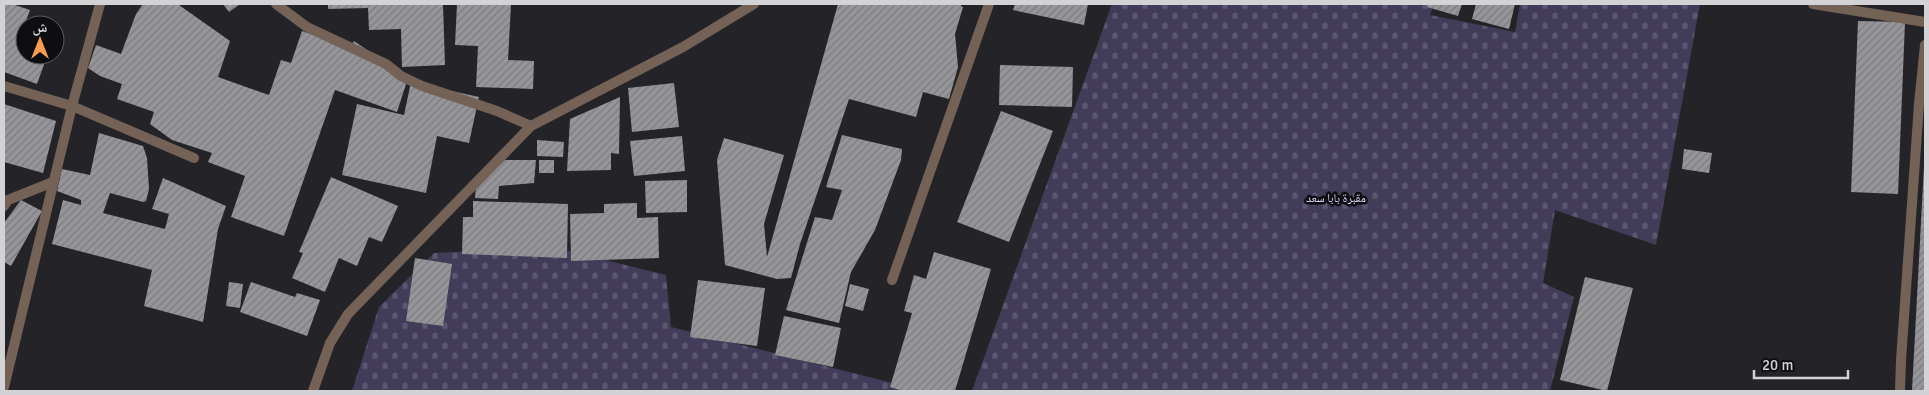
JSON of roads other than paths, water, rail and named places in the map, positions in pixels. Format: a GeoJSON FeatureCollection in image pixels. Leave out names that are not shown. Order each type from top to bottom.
{"type":"FeatureCollection","features":[{"type":"Feature","properties":{"kind":"street"},"geometry":{"type":"LineString","coordinates":[[4,387],[72,106],[100,4]]}},
{"type":"Feature","properties":{"kind":"street"},"geometry":{"type":"LineString","coordinates":[[276,4],[307,27],[386,64],[401,76],[422,86],[497,111],[530,126]]}},
{"type":"Feature","properties":{"kind":"street"},"geometry":{"type":"LineString","coordinates":[[313,391],[330,343],[348,314],[530,126],[684,47],[754,4]]}},
{"type":"Feature","properties":{"kind":"street"},"geometry":{"type":"LineString","coordinates":[[892,280],[989,4]]}},
{"type":"Feature","properties":{"kind":"street"},"geometry":{"type":"LineString","coordinates":[[1813,4],[1925,22]]}},
{"type":"Feature","properties":{"kind":"street"},"geometry":{"type":"LineString","coordinates":[[1900,391],[1901,350],[1922,105],[1925,45]]}},
{"type":"Feature","properties":{"kind":"street"},"geometry":{"type":"LineString","coordinates":[[4,86],[72,106],[194,158]]}},
{"type":"Feature","properties":{"kind":"street"},"geometry":{"type":"LineString","coordinates":[[4,206],[8,200],[53,182]]}},
{"type":"Feature","properties":{"kind":"park label","name":"مقبرة بابا سعد"},"geometry":{"type":"Point","coordinates":[1336,198]}}]}
